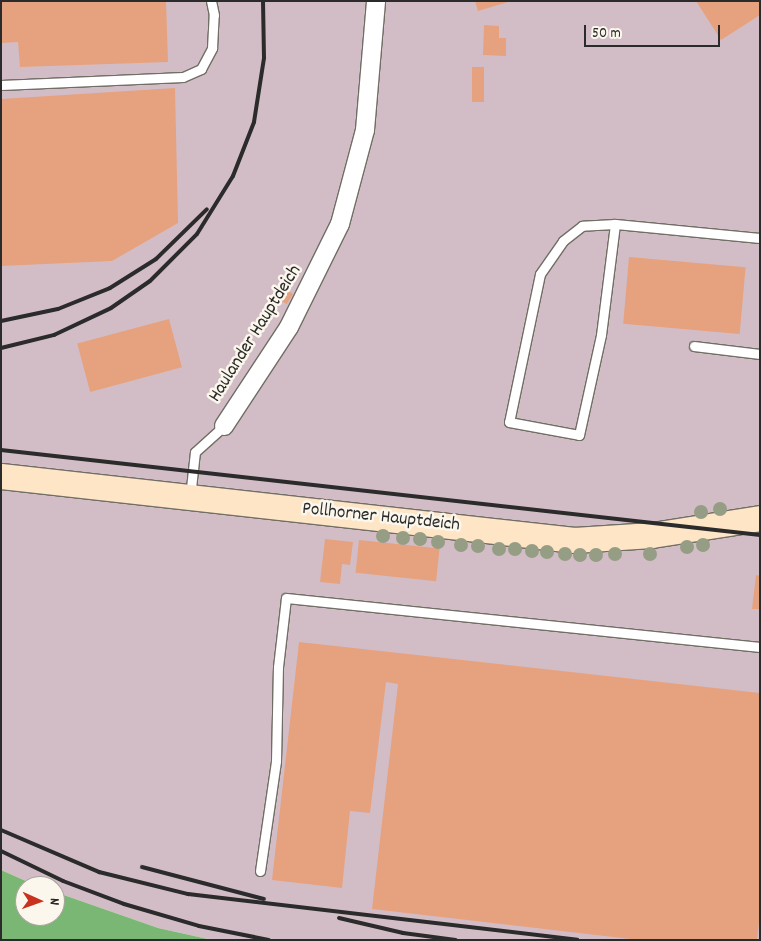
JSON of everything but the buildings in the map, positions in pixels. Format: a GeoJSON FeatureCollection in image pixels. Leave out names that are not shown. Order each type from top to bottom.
{"type":"FeatureCollection","features":[{"type":"Feature","properties":{"kind":"main road","name":"Pollhorner Hauptdeich"},"geometry":{"type":"LineString","coordinates":[[1,476],[574,540],[652,535],[760,518]]}},
{"type":"Feature","properties":{"kind":"street","name":"Haulander Hauptdeich"},"geometry":{"type":"LineString","coordinates":[[224,426],[306,298],[340,224],[365,130],[376,1]]}},
{"type":"Feature","properties":{"kind":"lane"},"geometry":{"type":"LineString","coordinates":[[1,85],[183,78],[202,70],[212,48],[214,15],[211,1]]}},
{"type":"Feature","properties":{"kind":"lane"},"geometry":{"type":"LineString","coordinates":[[614,224],[601,336],[579,435],[508,422],[540,274],[563,241],[582,226],[614,224],[760,238]]}},
{"type":"Feature","properties":{"kind":"lane"},"geometry":{"type":"LineString","coordinates":[[694,346],[760,354]]}},
{"type":"Feature","properties":{"kind":"lane"},"geometry":{"type":"LineString","coordinates":[[190,497],[195,452],[224,426]]}},
{"type":"Feature","properties":{"kind":"lane"},"geometry":{"type":"LineString","coordinates":[[260,871],[276,761],[278,667],[286,598],[760,647]]}},
{"type":"Feature","properties":{"kind":"shaded area"},"geometry":{"type":"Polygon","coordinates":[[[1,1],[760,1],[760,940],[212,940],[158,928],[65,895],[65,876],[15,876],[1,870],[1,1]]]}},
{"type":"Feature","properties":{"kind":"green space"},"geometry":{"type":"Polygon","coordinates":[[[1,870],[15,876],[15,926],[65,926],[65,895],[158,928],[212,940],[1,940],[1,870]]]}},
{"type":"Feature","properties":{"kind":"railway"},"geometry":{"type":"LineString","coordinates":[[1,348],[54,335],[111,308],[150,281],[197,234],[233,176],[254,122],[264,58],[263,1]]}},
{"type":"Feature","properties":{"kind":"railway"},"geometry":{"type":"LineString","coordinates":[[1,321],[58,309],[110,288],[156,259],[207,209]]}},
{"type":"Feature","properties":{"kind":"railway"},"geometry":{"type":"LineString","coordinates":[[1,450],[760,535]]}},
{"type":"Feature","properties":{"kind":"railway"},"geometry":{"type":"LineString","coordinates":[[1,830],[99,872],[188,894],[577,940]]}},
{"type":"Feature","properties":{"kind":"railway"},"geometry":{"type":"LineString","coordinates":[[1,851],[63,881],[124,904],[199,926],[269,940]]}},
{"type":"Feature","properties":{"kind":"railway"},"geometry":{"type":"LineString","coordinates":[[142,867],[264,899]]}},
{"type":"Feature","properties":{"kind":"railway"},"geometry":{"type":"LineString","coordinates":[[339,918],[403,933],[456,940]]}}]}
